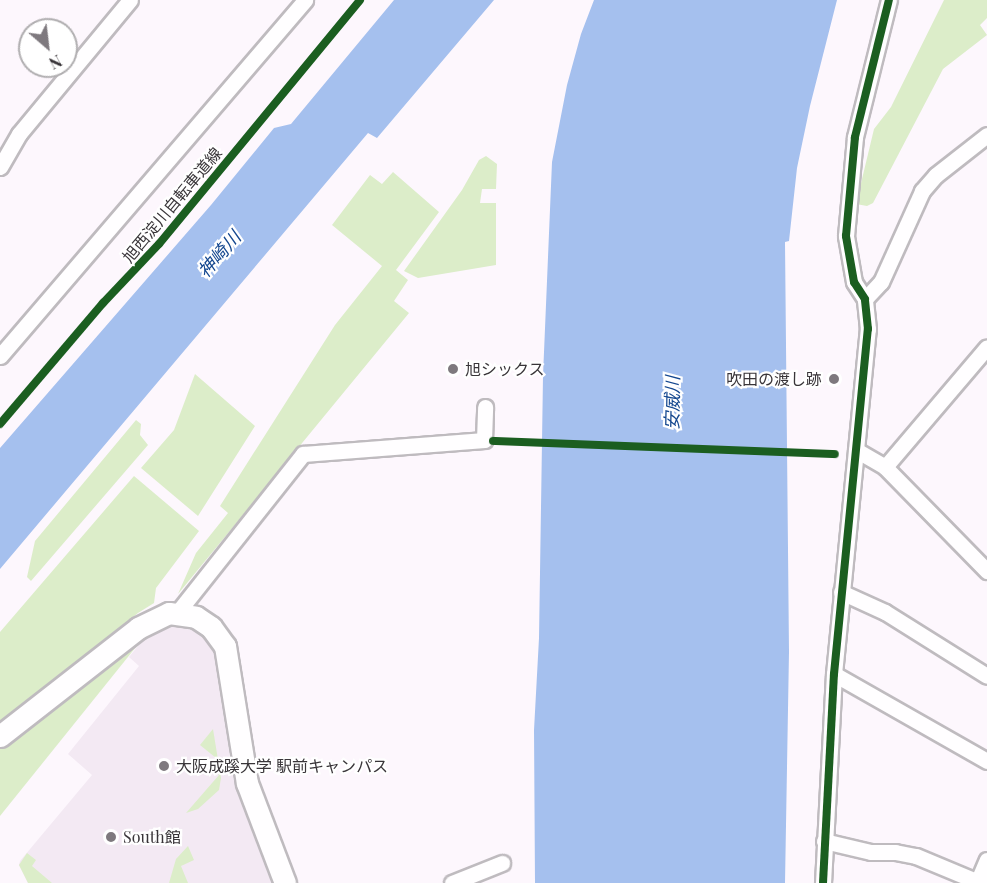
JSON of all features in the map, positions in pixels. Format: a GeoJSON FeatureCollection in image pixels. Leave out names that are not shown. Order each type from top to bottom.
{"type":"FeatureCollection","features":[{"type":"Feature","properties":{"kind":"street"},"geometry":{"type":"LineString","coordinates":[[0,167],[19,134],[130,0]]}},
{"type":"Feature","properties":{"kind":"street"},"geometry":{"type":"LineString","coordinates":[[0,357],[305,0]]}},
{"type":"Feature","properties":{"kind":"street"},"geometry":{"type":"LineString","coordinates":[[824,883],[824,841],[834,674],[868,329],[866,298],[854,282],[846,236],[855,137],[890,0]]}},
{"type":"Feature","properties":{"kind":"street"},"geometry":{"type":"LineString","coordinates":[[866,298],[881,282],[922,191],[936,175],[987,135]]}},
{"type":"Feature","properties":{"kind":"street"},"geometry":{"type":"LineString","coordinates":[[885,467],[987,347]]}},
{"type":"Feature","properties":{"kind":"street"},"geometry":{"type":"LineString","coordinates":[[177,613],[303,454],[484,440],[485,407]]}},
{"type":"Feature","properties":{"kind":"street"},"geometry":{"type":"LineString","coordinates":[[856,450],[885,467],[987,571]]}},
{"type":"Feature","properties":{"kind":"street"},"geometry":{"type":"LineString","coordinates":[[841,592],[885,612],[987,676]]}},
{"type":"Feature","properties":{"kind":"street"},"geometry":{"type":"LineString","coordinates":[[0,736],[138,628],[160,615],[177,613],[204,621],[225,646],[247,783],[285,883]]}},
{"type":"Feature","properties":{"kind":"street"},"geometry":{"type":"LineString","coordinates":[[834,674],[987,761]]}},
{"type":"Feature","properties":{"kind":"street"},"geometry":{"type":"LineString","coordinates":[[824,841],[870,852],[895,852],[916,856],[978,882],[987,860]]}},
{"type":"Feature","properties":{"kind":"street"},"geometry":{"type":"LineString","coordinates":[[452,883],[501,863]]}},
{"type":"Feature","properties":{"kind":"shaded area","name":"大阪成蹊大学 駅前キャンパス"},"geometry":{"type":"Polygon","coordinates":[[[182,625],[205,635],[214,652],[220,677],[232,774],[274,883],[28,883],[19,865],[20,861],[92,775],[68,754],[139,666],[129,657],[142,641],[170,626],[182,625]]]}},
{"type":"Feature","properties":{"kind":"green space"},"geometry":{"type":"Polygon","coordinates":[[[944,0],[987,0],[987,18],[980,25],[987,35],[943,69],[873,203],[867,206],[856,204],[874,129],[891,107],[944,0]]]}},
{"type":"Feature","properties":{"kind":"green space"},"geometry":{"type":"Polygon","coordinates":[[[486,156],[497,164],[496,189],[482,189],[480,203],[496,203],[496,265],[418,278],[404,271],[462,190],[479,160],[486,156]]]}},
{"type":"Feature","properties":{"kind":"green space"},"geometry":{"type":"Polygon","coordinates":[[[393,172],[439,212],[396,270],[408,280],[394,301],[409,313],[178,594],[196,553],[228,513],[220,506],[335,325],[382,266],[332,225],[370,175],[382,184],[393,172]]]}},
{"type":"Feature","properties":{"kind":"green space"},"geometry":{"type":"Polygon","coordinates":[[[195,374],[255,426],[198,516],[141,468],[174,430],[195,374]]]}},
{"type":"Feature","properties":{"kind":"green space"},"geometry":{"type":"Polygon","coordinates":[[[136,420],[141,424],[140,435],[148,445],[31,581],[27,577],[35,541],[136,420]]]}},
{"type":"Feature","properties":{"kind":"green space"},"geometry":{"type":"Polygon","coordinates":[[[134,476],[199,531],[156,588],[154,603],[138,613],[0,725],[0,632],[134,476]]]}},
{"type":"Feature","properties":{"kind":"green space"},"geometry":{"type":"Polygon","coordinates":[[[140,642],[0,816],[0,748],[106,663],[140,642]]]}},
{"type":"Feature","properties":{"kind":"green space"},"geometry":{"type":"Polygon","coordinates":[[[213,729],[221,778],[219,790],[198,809],[186,813],[219,775],[209,767],[216,758],[200,745],[213,729]]]}},
{"type":"Feature","properties":{"kind":"green space"},"geometry":{"type":"Polygon","coordinates":[[[188,846],[194,860],[181,866],[188,883],[169,883],[176,859],[188,846]]]}},
{"type":"Feature","properties":{"kind":"green space"},"geometry":{"type":"Polygon","coordinates":[[[27,853],[36,860],[32,866],[52,883],[28,883],[19,865],[27,853]]]}},
{"type":"Feature","properties":{"kind":"water","name":"神崎川"},"geometry":{"type":"Polygon","coordinates":[[[394,0],[494,0],[377,138],[368,133],[0,569],[0,448],[211,205],[274,128],[291,124],[394,0]]]}},
{"type":"Feature","properties":{"kind":"water","name":"安威川"},"geometry":{"type":"Polygon","coordinates":[[[594,0],[837,0],[810,106],[797,168],[789,241],[785,242],[789,652],[785,883],[535,883],[534,730],[539,638],[543,376],[552,162],[567,85],[581,34],[594,0]]]}},
{"type":"Feature","properties":{"kind":"cycle path","name":"旭西淀川自転車道線"},"geometry":{"type":"LineString","coordinates":[[0,424],[103,303],[159,244],[360,0]]}},
{"type":"Feature","properties":{"kind":"cycle path"},"geometry":{"type":"LineString","coordinates":[[823,883],[834,674],[868,329],[865,299],[854,282],[846,236],[855,137],[889,0]]}},
{"type":"Feature","properties":{"kind":"cycle path"},"geometry":{"type":"LineString","coordinates":[[493,441],[835,454]]}},
{"type":"Feature","properties":{"kind":"place","name":"旭シックス"},"geometry":{"type":"Point","coordinates":[453,369]}},
{"type":"Feature","properties":{"kind":"place","name":"吹田の渡し跡"},"geometry":{"type":"Point","coordinates":[834,379]}},
{"type":"Feature","properties":{"kind":"place","name":"大阪成蹊大学 駅前キャンパス"},"geometry":{"type":"Point","coordinates":[164,766]}},
{"type":"Feature","properties":{"kind":"place","name":"South館"},"geometry":{"type":"Point","coordinates":[111,837]}}]}
